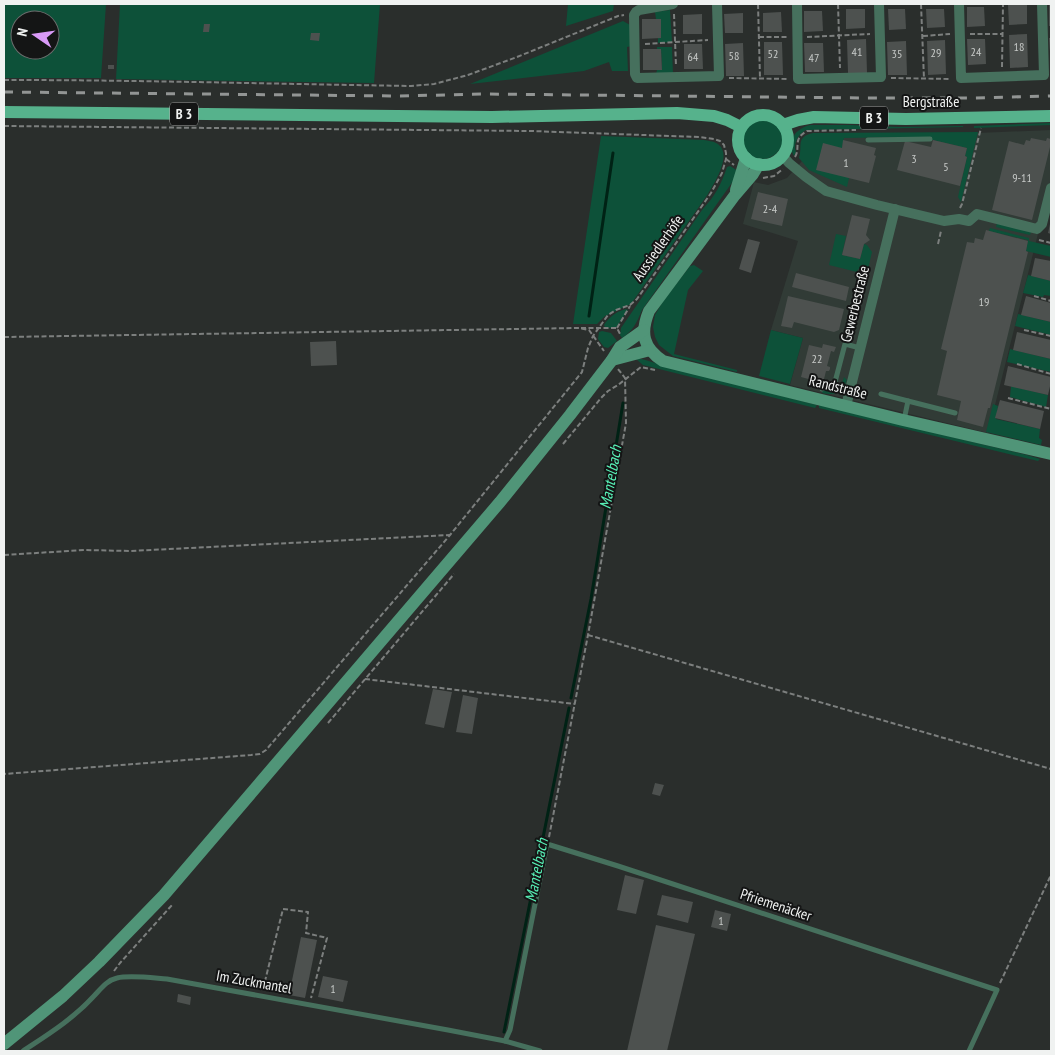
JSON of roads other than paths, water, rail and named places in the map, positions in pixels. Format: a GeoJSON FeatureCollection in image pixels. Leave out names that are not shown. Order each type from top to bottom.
{"type":"FeatureCollection","features":[{"type":"Feature","properties":{"kind":"main road","name":"B 3"},"geometry":{"type":"LineString","coordinates":[[4,112],[473,117],[677,113],[714,116],[741,127]]}},
{"type":"Feature","properties":{"kind":"main road"},"geometry":{"type":"LineString","coordinates":[[761,115],[777,119],[783,125],[788,140],[786,148],[777,160],[772,163],[759,164],[746,158],[739,147],[739,134],[741,127],[746,121],[753,116],[761,115]]}},
{"type":"Feature","properties":{"kind":"main road","name":"Bergstraße"},"geometry":{"type":"LineString","coordinates":[[783,125],[814,117],[1051,116]]}},
{"type":"Feature","properties":{"kind":"street"},"geometry":{"type":"LineString","coordinates":[[673,8],[639,10],[634,15],[635,74],[637,78],[719,76],[717,4]]}},
{"type":"Feature","properties":{"kind":"street"},"geometry":{"type":"LineString","coordinates":[[797,4],[798,79],[881,77],[880,4]]}},
{"type":"Feature","properties":{"kind":"street"},"geometry":{"type":"LineString","coordinates":[[959,4],[961,78],[1044,75],[1042,4]]}},
{"type":"Feature","properties":{"kind":"street"},"geometry":{"type":"LineString","coordinates":[[782,155],[806,177],[826,191],[944,221],[969,220],[977,214],[1037,229],[1042,224],[1051,188]]}},
{"type":"Feature","properties":{"kind":"street"},"geometry":{"type":"LineString","coordinates":[[735,195],[746,158]]}},
{"type":"Feature","properties":{"kind":"street"},"geometry":{"type":"LineString","coordinates":[[612,360],[650,350],[645,341],[644,326],[650,311],[759,164]]}},
{"type":"Feature","properties":{"kind":"street","name":"Gewerbestraße"},"geometry":{"type":"LineString","coordinates":[[846,406],[895,210]]}},
{"type":"Feature","properties":{"kind":"street"},"geometry":{"type":"LineString","coordinates":[[4,1044],[63,996],[164,895],[500,502],[612,360],[620,347],[644,326]]}},
{"type":"Feature","properties":{"kind":"street","name":"Randstraße"},"geometry":{"type":"LineString","coordinates":[[650,350],[663,361],[1051,454]]}},
{"type":"Feature","properties":{"kind":"lane"},"geometry":{"type":"LineString","coordinates":[[868,140],[930,139]]}},
{"type":"Feature","properties":{"kind":"lane"},"geometry":{"type":"LineString","coordinates":[[822,389],[835,382],[845,344],[860,348]]}},
{"type":"Feature","properties":{"kind":"lane"},"geometry":{"type":"LineString","coordinates":[[881,394],[955,413]]}},
{"type":"Feature","properties":{"kind":"lane"},"geometry":{"type":"LineString","coordinates":[[903,420],[908,401]]}},
{"type":"Feature","properties":{"kind":"lane","name":"Pfriemenäcker"},"geometry":{"type":"LineString","coordinates":[[505,1041],[510,1030],[547,844],[997,990],[969,1051]]}},
{"type":"Feature","properties":{"kind":"lane","name":"Im Zuckmantel"},"geometry":{"type":"LineString","coordinates":[[23,1051],[65,1022],[86,1005],[104,986],[116,978],[131,977],[167,979],[261,996],[505,1041],[540,1051]]}},
{"type":"Feature","properties":{"kind":"waterway","name":"Mantelbach"},"geometry":{"type":"LineString","coordinates":[[589,316],[613,153]]}},
{"type":"Feature","properties":{"kind":"waterway","name":"Mantelbach"},"geometry":{"type":"LineString","coordinates":[[571,698],[591,599],[623,403]]}},
{"type":"Feature","properties":{"kind":"waterway","name":"Mantelbach"},"geometry":{"type":"LineString","coordinates":[[504,1032],[569,708]]}},
{"type":"Feature","properties":{"kind":"railway"},"geometry":{"type":"LineString","coordinates":[[4,92],[865,98],[1051,96]]}}]}
